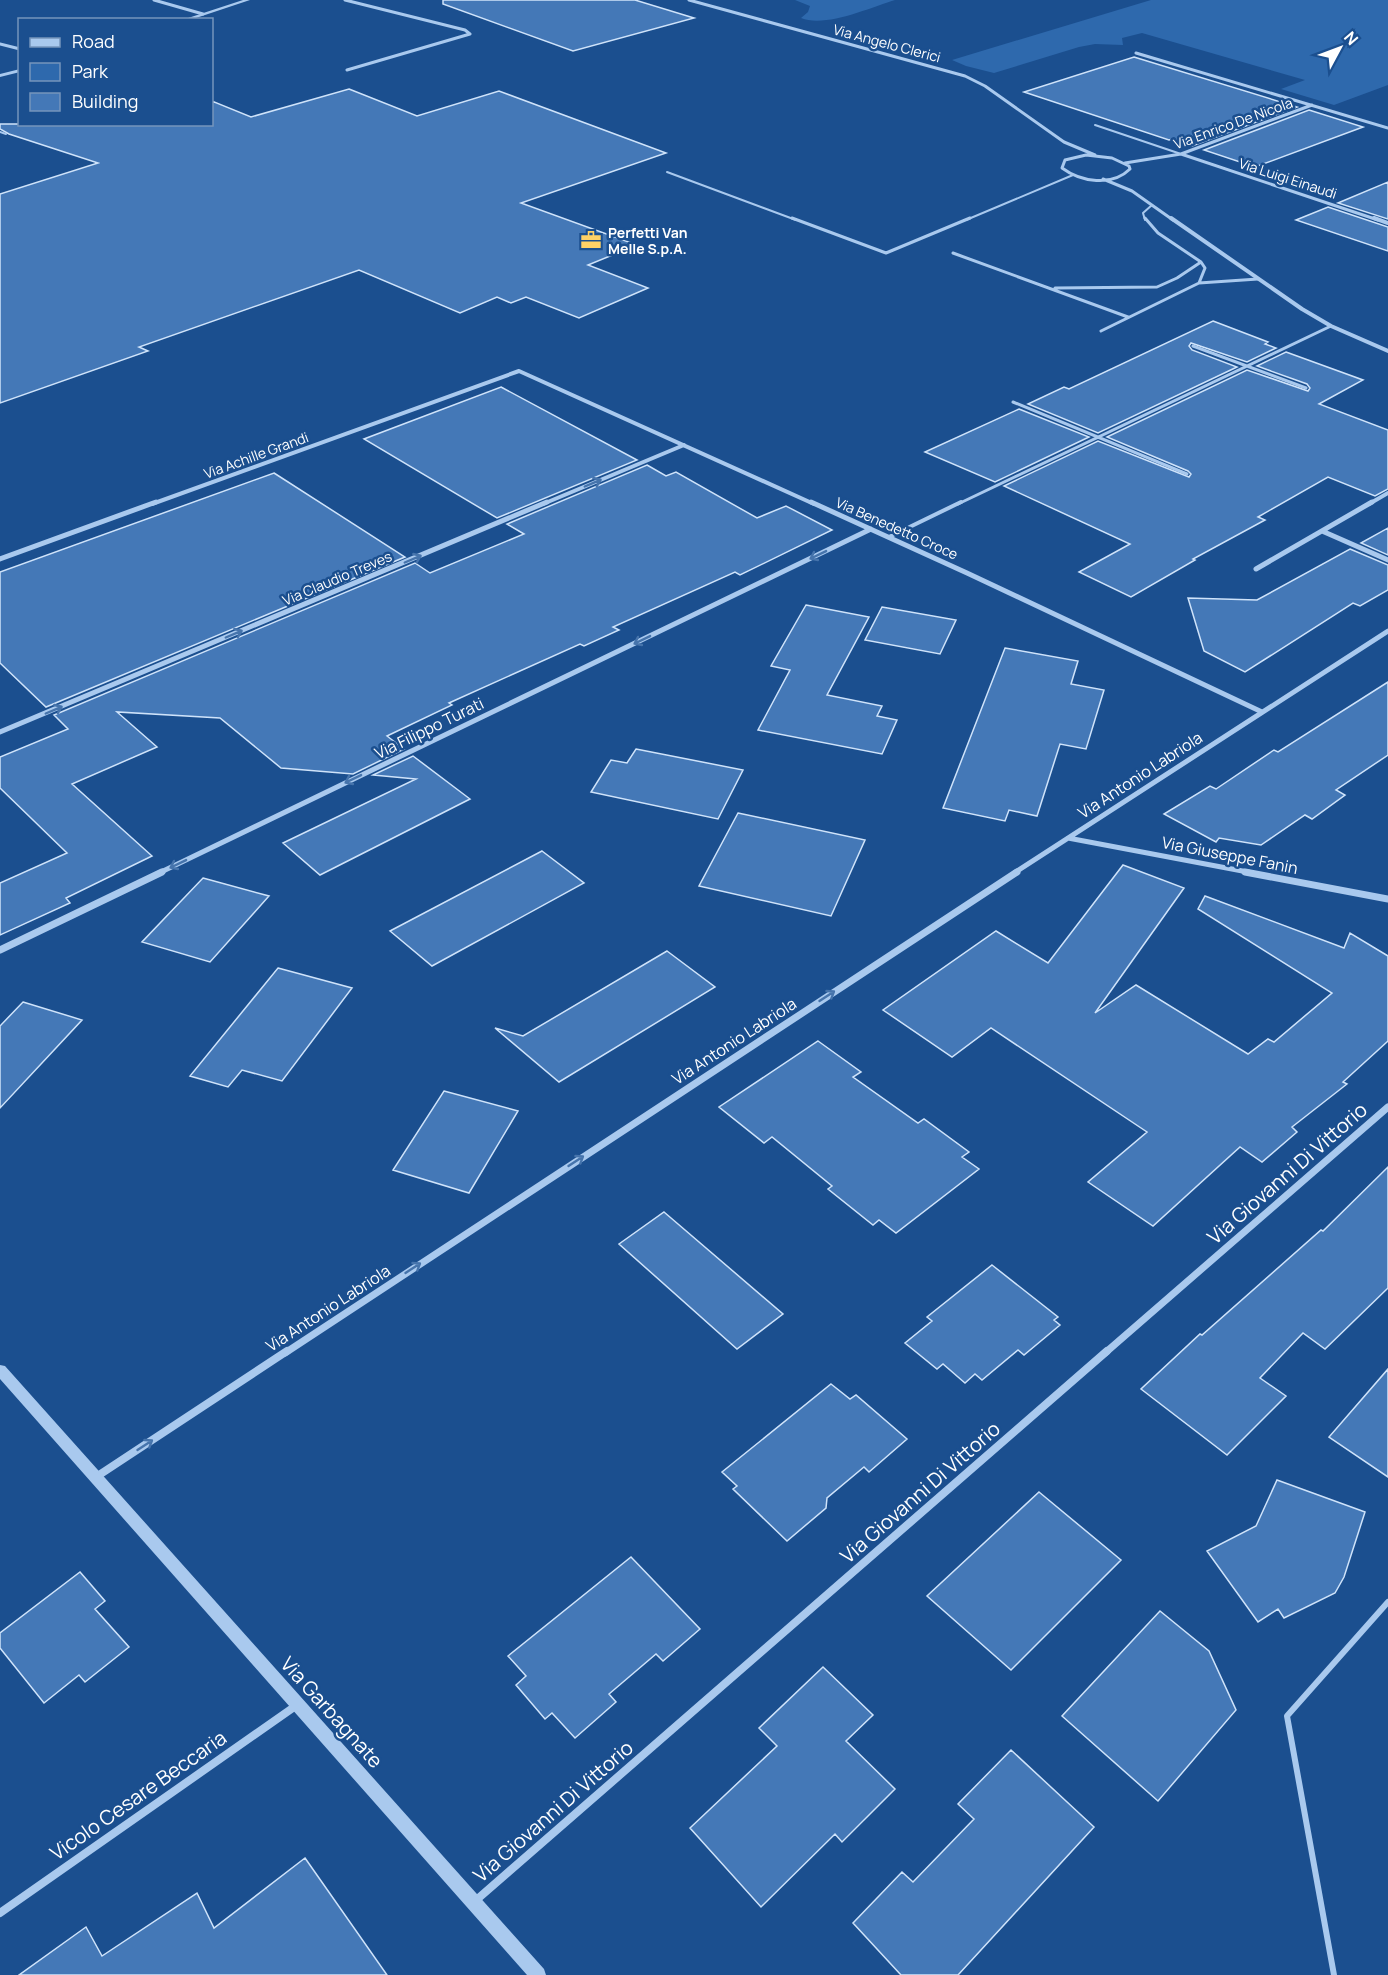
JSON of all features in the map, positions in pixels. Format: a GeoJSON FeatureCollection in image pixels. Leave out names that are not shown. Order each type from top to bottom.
{"type":"FeatureCollection","features":[{"type":"Feature","properties":{"kind":"street"},"geometry":{"type":"LineString","coordinates":[[154,0],[203,14]]}},
{"type":"Feature","properties":{"kind":"street"},"geometry":{"type":"LineString","coordinates":[[190,18],[248,0]]}},
{"type":"Feature","properties":{"kind":"street"},"geometry":{"type":"LineString","coordinates":[[345,0],[465,30],[470,34],[347,70]]}},
{"type":"Feature","properties":{"kind":"street","name":"Via Angelo Clerici"},"geometry":{"type":"LineString","coordinates":[[689,0],[965,76],[985,86],[1064,142],[1095,155]]}},
{"type":"Feature","properties":{"kind":"street"},"geometry":{"type":"LineString","coordinates":[[0,44],[18,48]]}},
{"type":"Feature","properties":{"kind":"street","name":"Via Enrico De Nicola"},"geometry":{"type":"LineString","coordinates":[[1136,53],[1388,128]]}},
{"type":"Feature","properties":{"kind":"street"},"geometry":{"type":"LineString","coordinates":[[0,76],[18,71]]}},
{"type":"Feature","properties":{"kind":"street","name":"Via Enrico De Nicola"},"geometry":{"type":"LineString","coordinates":[[1125,163],[1181,154],[1313,105]]}},
{"type":"Feature","properties":{"kind":"street","name":"Via Angelo Clerici"},"geometry":{"type":"LineString","coordinates":[[1064,142],[1071,157],[1062,164],[1066,171],[1073,175]]}},
{"type":"Feature","properties":{"kind":"street","name":"Via Luigi Einaudi"},"geometry":{"type":"LineString","coordinates":[[1181,154],[1388,223]]}},
{"type":"Feature","properties":{"kind":"street"},"geometry":{"type":"LineString","coordinates":[[1071,157],[1095,155],[1125,163],[1130,169],[1124,175],[1103,179]]}},
{"type":"Feature","properties":{"kind":"street"},"geometry":{"type":"LineString","coordinates":[[1073,175],[1103,179],[1132,191],[1258,279],[1331,326],[1388,351]]}},
{"type":"Feature","properties":{"kind":"street"},"geometry":{"type":"LineString","coordinates":[[1124,175],[1132,191]]}},
{"type":"Feature","properties":{"kind":"street","name":"Via Benedetto Croce"},"geometry":{"type":"LineString","coordinates":[[519,371],[889,537],[1262,712]]}},
{"type":"Feature","properties":{"kind":"street","name":"Via Achille Grandi"},"geometry":{"type":"LineString","coordinates":[[0,559],[519,371]]}},
{"type":"Feature","properties":{"kind":"street","name":"Via Claudio Treves"},"geometry":{"type":"LineString","coordinates":[[0,732],[684,445]]}},
{"type":"Feature","properties":{"kind":"street"},"geometry":{"type":"LineString","coordinates":[[1256,569],[1388,493]]}},
{"type":"Feature","properties":{"kind":"street","name":"Via Filippo Turati"},"geometry":{"type":"LineString","coordinates":[[0,950],[871,529]]}},
{"type":"Feature","properties":{"kind":"street"},"geometry":{"type":"LineString","coordinates":[[1322,531],[1388,560]]}},
{"type":"Feature","properties":{"kind":"street","name":"Via Antonio Labriola"},"geometry":{"type":"LineString","coordinates":[[96,1477],[1068,838],[1388,631]]}},
{"type":"Feature","properties":{"kind":"street","name":"Via Giuseppe Fanin"},"geometry":{"type":"LineString","coordinates":[[1068,838],[1388,899]]}},
{"type":"Feature","properties":{"kind":"street","name":"Via Giovanni Di Vittorio"},"geometry":{"type":"LineString","coordinates":[[474,1902],[1388,1107]]}},
{"type":"Feature","properties":{"kind":"street","name":"Via Garbagnate"},"geometry":{"type":"LineString","coordinates":[[0,1370],[538,1975]]}},
{"type":"Feature","properties":{"kind":"street","name":"Vicolo Cesare Beccaria"},"geometry":{"type":"LineString","coordinates":[[0,1913],[297,1705]]}},
{"type":"Feature","properties":{"kind":"lane"},"geometry":{"type":"LineString","coordinates":[[1095,125],[1181,154]]}},
{"type":"Feature","properties":{"kind":"lane"},"geometry":{"type":"LineString","coordinates":[[0,132],[6,134]]}},
{"type":"Feature","properties":{"kind":"lane"},"geometry":{"type":"LineString","coordinates":[[667,172],[886,253],[1073,175]]}},
{"type":"Feature","properties":{"kind":"lane"},"geometry":{"type":"LineString","coordinates":[[1152,204],[1143,213],[1143,218],[1150,227],[1201,262],[1205,268],[1199,283]]}},
{"type":"Feature","properties":{"kind":"lane"},"geometry":{"type":"LineString","coordinates":[[953,254],[1128,317]]}},
{"type":"Feature","properties":{"kind":"lane"},"geometry":{"type":"LineString","coordinates":[[1049,288],[1157,287],[1177,278],[1201,262]]}},
{"type":"Feature","properties":{"kind":"lane"},"geometry":{"type":"LineString","coordinates":[[1101,331],[1199,283],[1258,279]]}},
{"type":"Feature","properties":{"kind":"lane"},"geometry":{"type":"LineString","coordinates":[[889,537],[1331,326]]}},
{"type":"Feature","properties":{"kind":"lane"},"geometry":{"type":"LineString","coordinates":[[1193,346],[1306,388]]}},
{"type":"Feature","properties":{"kind":"lane"},"geometry":{"type":"LineString","coordinates":[[1013,402],[1187,474]]}},
{"type":"Feature","properties":{"kind":"lane"},"geometry":{"type":"LineString","coordinates":[[1334,1975],[1287,1716],[1388,1602]]}},
{"type":"Feature","properties":{"kind":"green space"},"geometry":{"type":"Polygon","coordinates":[[[795,0],[895,0],[847,16],[822,21],[801,18],[808,12],[810,6],[795,0]]]}},
{"type":"Feature","properties":{"kind":"green space"},"geometry":{"type":"Polygon","coordinates":[[[1151,0],[1388,0],[1388,85],[1334,105],[1281,89],[1305,80],[1142,33],[1122,38],[1123,45],[1095,44],[1079,47],[994,73],[952,60],[1151,0]]]}},
{"type":"Feature","properties":{"kind":"building"},"geometry":{"type":"Polygon","coordinates":[[[443,0],[635,0],[694,18],[573,51],[443,4],[443,0]]]}},
{"type":"Feature","properties":{"kind":"building"},"geometry":{"type":"Polygon","coordinates":[[[1134,57],[1297,107],[1192,146],[1024,92],[1134,57]]]}},
{"type":"Feature","properties":{"kind":"building"},"geometry":{"type":"Polygon","coordinates":[[[349,89],[417,116],[499,91],[666,153],[521,203],[637,245],[588,265],[648,288],[579,318],[526,297],[511,303],[497,297],[460,313],[359,270],[139,347],[148,351],[0,403],[0,194],[98,163],[9,134],[0,129],[0,124],[18,124],[18,126],[213,126],[213,101],[251,117],[349,89]]]}},
{"type":"Feature","properties":{"kind":"building"},"geometry":{"type":"Polygon","coordinates":[[[1309,110],[1363,127],[1255,167],[1204,150],[1309,110]]]}},
{"type":"Feature","properties":{"kind":"building"},"geometry":{"type":"Polygon","coordinates":[[[1388,182],[1388,219],[1338,203],[1388,182]]]}},
{"type":"Feature","properties":{"kind":"building"},"geometry":{"type":"Polygon","coordinates":[[[1328,207],[1388,227],[1388,251],[1296,220],[1328,207]]]}},
{"type":"Feature","properties":{"kind":"building"},"geometry":{"type":"Polygon","coordinates":[[[1213,321],[1268,342],[1265,344],[1276,348],[1247,362],[1191,343],[1189,346],[1192,350],[1237,367],[1098,433],[1028,404],[1064,387],[1069,389],[1213,321]]]}},
{"type":"Feature","properties":{"kind":"building"},"geometry":{"type":"Polygon","coordinates":[[[1286,352],[1363,380],[1319,404],[1388,430],[1388,489],[1375,496],[1328,477],[1258,517],[1265,520],[1193,559],[1195,560],[1131,597],[1079,572],[1130,544],[1004,486],[1098,441],[1189,477],[1191,474],[1188,471],[1107,437],[1247,370],[1308,391],[1310,388],[1307,384],[1257,366],[1286,352]]]}},
{"type":"Feature","properties":{"kind":"building"},"geometry":{"type":"Polygon","coordinates":[[[501,387],[637,460],[497,518],[364,439],[501,387]]]}},
{"type":"Feature","properties":{"kind":"building"},"geometry":{"type":"Polygon","coordinates":[[[1019,409],[1089,437],[995,482],[925,452],[1019,409]]]}},
{"type":"Feature","properties":{"kind":"building"},"geometry":{"type":"Polygon","coordinates":[[[647,465],[666,476],[676,472],[757,518],[786,506],[832,530],[740,575],[735,572],[613,627],[619,630],[584,646],[580,644],[449,703],[452,705],[387,736],[404,749],[353,774],[281,768],[220,718],[117,712],[157,747],[72,784],[152,856],[66,898],[70,903],[0,935],[0,883],[67,853],[0,788],[0,757],[68,729],[54,715],[415,563],[430,573],[524,534],[507,524],[647,465]]]}},
{"type":"Feature","properties":{"kind":"building"},"geometry":{"type":"Polygon","coordinates":[[[274,473],[405,557],[46,707],[0,663],[0,572],[274,473]]]}},
{"type":"Feature","properties":{"kind":"building"},"geometry":{"type":"Polygon","coordinates":[[[1388,528],[1388,555],[1361,543],[1388,528]]]}},
{"type":"Feature","properties":{"kind":"building"},"geometry":{"type":"Polygon","coordinates":[[[1350,549],[1388,565],[1388,590],[1360,606],[1353,603],[1245,672],[1204,651],[1188,598],[1257,600],[1350,549]]]}},
{"type":"Feature","properties":{"kind":"building"},"geometry":{"type":"Polygon","coordinates":[[[806,605],[869,617],[827,695],[882,706],[877,716],[897,720],[882,754],[758,730],[790,670],[771,666],[806,605]]]}},
{"type":"Feature","properties":{"kind":"building"},"geometry":{"type":"Polygon","coordinates":[[[882,607],[956,620],[940,654],[865,640],[882,607]]]}},
{"type":"Feature","properties":{"kind":"building"},"geometry":{"type":"Polygon","coordinates":[[[1005,648],[1078,661],[1071,684],[1104,690],[1086,749],[1060,744],[1037,816],[1009,810],[1005,821],[943,808],[1005,648]]]}},
{"type":"Feature","properties":{"kind":"building"},"geometry":{"type":"Polygon","coordinates":[[[1388,682],[1388,755],[1336,790],[1345,795],[1312,819],[1305,815],[1261,845],[1219,838],[1216,842],[1164,814],[1210,786],[1216,789],[1274,750],[1278,752],[1388,682]]]}},
{"type":"Feature","properties":{"kind":"building"},"geometry":{"type":"Polygon","coordinates":[[[636,749],[743,770],[718,819],[591,792],[611,760],[627,763],[636,749]]]}},
{"type":"Feature","properties":{"kind":"building"},"geometry":{"type":"Polygon","coordinates":[[[413,756],[470,799],[320,875],[283,843],[416,779],[373,775],[413,756]]]}},
{"type":"Feature","properties":{"kind":"building"},"geometry":{"type":"Polygon","coordinates":[[[738,813],[865,840],[831,916],[699,886],[738,813]]]}},
{"type":"Feature","properties":{"kind":"building"},"geometry":{"type":"Polygon","coordinates":[[[542,851],[584,883],[432,966],[390,931],[542,851]]]}},
{"type":"Feature","properties":{"kind":"building"},"geometry":{"type":"Polygon","coordinates":[[[1123,865],[1184,888],[1095,1013],[1136,985],[1248,1054],[1268,1039],[1274,1042],[1332,993],[1198,909],[1205,896],[1344,948],[1350,933],[1388,956],[1388,1041],[1343,1082],[1347,1084],[1292,1127],[1297,1132],[1262,1162],[1240,1147],[1153,1226],[1088,1182],[1147,1132],[991,1028],[952,1057],[883,1010],[996,931],[1048,963],[1123,865]]]}},
{"type":"Feature","properties":{"kind":"building"},"geometry":{"type":"Polygon","coordinates":[[[203,878],[269,896],[210,962],[142,942],[203,878]]]}},
{"type":"Feature","properties":{"kind":"building"},"geometry":{"type":"Polygon","coordinates":[[[667,951],[715,987],[559,1082],[495,1028],[523,1036],[667,951]]]}},
{"type":"Feature","properties":{"kind":"building"},"geometry":{"type":"Polygon","coordinates":[[[278,968],[352,988],[282,1081],[242,1070],[228,1087],[190,1076],[278,968]]]}},
{"type":"Feature","properties":{"kind":"building"},"geometry":{"type":"Polygon","coordinates":[[[23,1002],[82,1020],[0,1108],[0,1026],[23,1002]]]}},
{"type":"Feature","properties":{"kind":"building"},"geometry":{"type":"Polygon","coordinates":[[[818,1041],[861,1072],[853,1077],[918,1123],[924,1119],[969,1152],[962,1157],[979,1169],[896,1233],[879,1220],[873,1225],[828,1189],[832,1186],[772,1137],[764,1143],[719,1107],[818,1041]]]}},
{"type":"Feature","properties":{"kind":"building"},"geometry":{"type":"Polygon","coordinates":[[[444,1091],[518,1111],[469,1193],[393,1170],[444,1091]]]}},
{"type":"Feature","properties":{"kind":"building"},"geometry":{"type":"Polygon","coordinates":[[[1388,1167],[1388,1288],[1325,1349],[1303,1333],[1260,1378],[1286,1396],[1227,1455],[1141,1389],[1200,1334],[1202,1335],[1321,1230],[1323,1231],[1388,1167]]]}},
{"type":"Feature","properties":{"kind":"building"},"geometry":{"type":"Polygon","coordinates":[[[664,1212],[783,1314],[737,1349],[619,1244],[664,1212]]]}},
{"type":"Feature","properties":{"kind":"building"},"geometry":{"type":"Polygon","coordinates":[[[992,1265],[1058,1317],[1054,1320],[1060,1325],[1024,1355],[1018,1350],[982,1380],[975,1374],[965,1383],[943,1364],[937,1369],[905,1343],[932,1321],[927,1317],[992,1265]]]}},
{"type":"Feature","properties":{"kind":"building"},"geometry":{"type":"Polygon","coordinates":[[[1388,1369],[1388,1477],[1329,1437],[1388,1369]]]}},
{"type":"Feature","properties":{"kind":"building"},"geometry":{"type":"Polygon","coordinates":[[[831,1384],[850,1399],[856,1395],[907,1439],[869,1472],[864,1467],[827,1498],[826,1508],[787,1541],[733,1489],[737,1486],[722,1472],[831,1384]]]}},
{"type":"Feature","properties":{"kind":"building"},"geometry":{"type":"Polygon","coordinates":[[[1277,1480],[1365,1512],[1344,1577],[1335,1593],[1284,1618],[1278,1609],[1258,1622],[1207,1551],[1256,1526],[1277,1480]]]}},
{"type":"Feature","properties":{"kind":"building"},"geometry":{"type":"Polygon","coordinates":[[[1039,1492],[1121,1560],[1011,1670],[927,1596],[1039,1492]]]}},
{"type":"Feature","properties":{"kind":"building"},"geometry":{"type":"Polygon","coordinates":[[[631,1557],[700,1629],[663,1661],[656,1654],[609,1694],[616,1702],[575,1738],[552,1713],[545,1719],[516,1685],[526,1676],[508,1656],[631,1557]]]}},
{"type":"Feature","properties":{"kind":"building"},"geometry":{"type":"Polygon","coordinates":[[[80,1572],[105,1601],[95,1609],[129,1647],[85,1682],[79,1675],[44,1703],[0,1648],[0,1633],[80,1572]]]}},
{"type":"Feature","properties":{"kind":"building"},"geometry":{"type":"Polygon","coordinates":[[[1160,1611],[1209,1651],[1236,1710],[1158,1801],[1062,1716],[1160,1611]]]}},
{"type":"Feature","properties":{"kind":"building"},"geometry":{"type":"Polygon","coordinates":[[[823,1667],[873,1715],[846,1741],[895,1789],[842,1842],[835,1834],[761,1907],[690,1828],[777,1746],[759,1728],[823,1667]]]}},
{"type":"Feature","properties":{"kind":"building"},"geometry":{"type":"Polygon","coordinates":[[[1011,1750],[1094,1827],[958,1975],[901,1975],[853,1923],[902,1872],[913,1882],[974,1819],[958,1804],[1011,1750]]]}},
{"type":"Feature","properties":{"kind":"building"},"geometry":{"type":"Polygon","coordinates":[[[305,1858],[387,1975],[19,1975],[86,1927],[102,1956],[197,1893],[214,1928],[305,1858]]]}},
{"type":"Feature","properties":{"kind":"place","name":"Perfetti Van Melle S.p.A."},"geometry":{"type":"Point","coordinates":[591,240]}}]}
